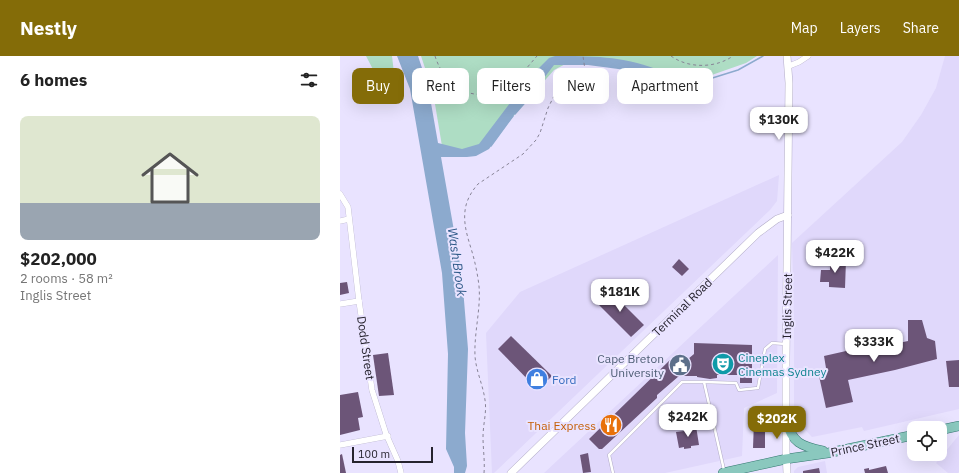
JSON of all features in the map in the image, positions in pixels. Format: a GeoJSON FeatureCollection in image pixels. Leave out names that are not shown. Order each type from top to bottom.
{"type":"FeatureCollection","features":[{"type":"Feature","properties":{"kind":"main road"},"geometry":{"type":"LineString","coordinates":[[786,420],[790,433],[800,445],[828,453]]}},
{"type":"Feature","properties":{"kind":"main road"},"geometry":{"type":"LineString","coordinates":[[947,429],[959,426]]}},
{"type":"Feature","properties":{"kind":"main road","name":"Prince Street"},"geometry":{"type":"LineString","coordinates":[[724,473],[740,471],[786,459],[828,453],[907,436]]}},
{"type":"Feature","properties":{"kind":"street","name":"Inglis Street"},"geometry":{"type":"LineString","coordinates":[[787,56],[789,66],[786,344],[787,473]]}},
{"type":"Feature","properties":{"kind":"street"},"geometry":{"type":"LineString","coordinates":[[789,66],[808,56]]}},
{"type":"Feature","properties":{"kind":"street","name":"Dodd Street"},"geometry":{"type":"LineString","coordinates":[[340,194],[348,205],[359,301],[372,390],[401,473]]}},
{"type":"Feature","properties":{"kind":"street","name":"Terminal Road"},"geometry":{"type":"LineString","coordinates":[[511,473],[758,233],[777,218],[788,215]]}},
{"type":"Feature","properties":{"kind":"street"},"geometry":{"type":"LineString","coordinates":[[340,221],[349,219]]}},
{"type":"Feature","properties":{"kind":"street"},"geometry":{"type":"LineString","coordinates":[[340,304],[359,301]]}},
{"type":"Feature","properties":{"kind":"street"},"geometry":{"type":"LineString","coordinates":[[340,445],[388,436]]}},
{"type":"Feature","properties":{"kind":"lane"},"geometry":{"type":"LineString","coordinates":[[614,473],[609,455],[682,382],[736,383],[739,390],[758,388],[765,349],[772,343],[786,344]]}},
{"type":"Feature","properties":{"kind":"lane"},"geometry":{"type":"LineString","coordinates":[[704,382],[724,473]]}},
{"type":"Feature","properties":{"kind":"path"},"geometry":{"type":"LineString","coordinates":[[435,56],[442,74],[450,82],[463,90],[480,94],[500,90],[512,83],[537,56]]}},
{"type":"Feature","properties":{"kind":"path"},"geometry":{"type":"LineString","coordinates":[[484,473],[485,459],[483,437],[486,412],[485,400],[475,360],[479,286],[474,260],[465,229],[466,206],[472,190],[478,184],[523,154],[536,140],[555,94],[565,82],[585,70],[583,56]]}},
{"type":"Feature","properties":{"kind":"path"},"geometry":{"type":"LineString","coordinates":[[671,56],[678,61],[691,64],[711,65],[726,61],[733,56]]}},
{"type":"Feature","properties":{"kind":"shaded area"},"geometry":{"type":"Polygon","coordinates":[[[945,56],[959,56],[959,409],[864,431],[862,427],[812,437],[794,418],[792,243],[902,142],[921,115],[936,88],[945,56]]]}},
{"type":"Feature","properties":{"kind":"shaded area"},"geometry":{"type":"Polygon","coordinates":[[[779,175],[777,201],[770,210],[494,473],[492,473],[486,333],[520,292],[779,175]]]}},
{"type":"Feature","properties":{"kind":"shaded area"},"geometry":{"type":"Polygon","coordinates":[[[778,255],[777,393],[744,408],[742,456],[665,473],[544,473],[778,255]]]}},
{"type":"Feature","properties":{"kind":"shaded area"},"geometry":{"type":"Polygon","coordinates":[[[959,435],[958,473],[948,473],[936,463],[938,461],[947,461],[947,450],[959,435]]]}},
{"type":"Feature","properties":{"kind":"shaded area"},"geometry":{"type":"Polygon","coordinates":[[[825,461],[827,473],[794,473],[798,467],[825,461]]]}},
{"type":"Feature","properties":{"kind":"green space"},"geometry":{"type":"Polygon","coordinates":[[[366,56],[392,56],[393,68],[372,68],[366,56]]]}},
{"type":"Feature","properties":{"kind":"green space"},"geometry":{"type":"Polygon","coordinates":[[[421,56],[757,56],[746,63],[713,75],[713,68],[646,68],[587,59],[575,59],[558,68],[553,68],[553,71],[545,80],[545,68],[477,68],[477,104],[524,104],[488,145],[465,151],[442,146],[435,104],[469,104],[469,68],[425,68],[421,56]]]}},
{"type":"Feature","properties":{"kind":"water","name":"Wash Brook"},"geometry":{"type":"Polygon","coordinates":[[[397,56],[418,56],[422,68],[412,68],[412,100],[410,89],[404,74],[404,68],[402,68],[397,56]]]}},
{"type":"Feature","properties":{"kind":"water","name":"Wash Brook"},"geometry":{"type":"Polygon","coordinates":[[[555,56],[581,56],[631,61],[653,68],[617,69],[588,65],[554,65],[545,77],[545,68],[539,68],[549,58],[555,56]]]}},
{"type":"Feature","properties":{"kind":"water","name":"Wash Brook"},"geometry":{"type":"Polygon","coordinates":[[[413,104],[431,104],[438,143],[462,149],[479,144],[509,104],[524,104],[489,149],[476,156],[441,157],[462,276],[468,349],[465,433],[467,466],[465,473],[454,473],[454,467],[446,449],[448,354],[442,273],[413,104]]]}},
{"type":"Feature","properties":{"kind":"building"},"geometry":{"type":"Polygon","coordinates":[[[679,259],[689,269],[682,276],[672,267],[679,259]]]}},
{"type":"Feature","properties":{"kind":"building"},"geometry":{"type":"Polygon","coordinates":[[[830,260],[846,260],[845,288],[829,287],[829,282],[820,282],[821,270],[830,270],[830,260]]]}},
{"type":"Feature","properties":{"kind":"building"},"geometry":{"type":"Polygon","coordinates":[[[347,282],[349,293],[340,295],[340,283],[347,282]]]}},
{"type":"Feature","properties":{"kind":"building"},"geometry":{"type":"Polygon","coordinates":[[[608,289],[644,325],[631,337],[595,301],[608,289]]]}},
{"type":"Feature","properties":{"kind":"building"},"geometry":{"type":"Polygon","coordinates":[[[908,320],[922,320],[927,338],[935,341],[937,359],[848,380],[853,402],[826,408],[819,376],[827,374],[824,356],[855,349],[856,352],[908,341],[908,320]]]}},
{"type":"Feature","properties":{"kind":"building"},"geometry":{"type":"Polygon","coordinates":[[[511,336],[552,376],[538,390],[498,349],[511,336]]]}},
{"type":"Feature","properties":{"kind":"building"},"geometry":{"type":"Polygon","coordinates":[[[694,343],[752,345],[752,383],[740,383],[740,375],[717,375],[717,378],[710,379],[697,376],[679,376],[657,395],[657,398],[602,449],[599,449],[589,439],[671,359],[688,359],[694,354],[694,343]]]}},
{"type":"Feature","properties":{"kind":"building"},"geometry":{"type":"Polygon","coordinates":[[[388,353],[394,395],[379,396],[373,355],[388,353]]]}},
{"type":"Feature","properties":{"kind":"building"},"geometry":{"type":"Polygon","coordinates":[[[959,360],[959,387],[949,387],[946,361],[959,360]]]}},
{"type":"Feature","properties":{"kind":"building"},"geometry":{"type":"Polygon","coordinates":[[[358,392],[363,417],[358,418],[360,430],[340,435],[340,395],[358,392]]]}},
{"type":"Feature","properties":{"kind":"building"},"geometry":{"type":"Polygon","coordinates":[[[754,421],[765,422],[765,448],[753,448],[754,421]]]}},
{"type":"Feature","properties":{"kind":"building"},"geometry":{"type":"Polygon","coordinates":[[[696,426],[699,445],[691,446],[691,448],[679,448],[676,432],[684,431],[684,428],[696,426]]]}},
{"type":"Feature","properties":{"kind":"building"},"geometry":{"type":"Polygon","coordinates":[[[588,453],[591,472],[583,473],[580,455],[588,453]]]}},
{"type":"Feature","properties":{"kind":"building"},"geometry":{"type":"Polygon","coordinates":[[[342,454],[346,473],[340,473],[340,455],[342,454]]]}},
{"type":"Feature","properties":{"kind":"building"},"geometry":{"type":"Polygon","coordinates":[[[886,466],[888,473],[865,473],[864,469],[869,468],[869,470],[886,466]]]}},
{"type":"Feature","properties":{"kind":"building"},"geometry":{"type":"Polygon","coordinates":[[[819,468],[820,473],[803,473],[803,471],[819,468]]]}},
{"type":"Feature","properties":{"kind":"waterway"},"geometry":{"type":"LineString","coordinates":[[713,78],[738,70],[763,56]]}},
{"type":"Feature","properties":{"kind":"waterway"},"geometry":{"type":"LineString","coordinates":[[515,114],[524,104]]}},
{"type":"Feature","properties":{"kind":"waterway"},"geometry":{"type":"LineString","coordinates":[[491,146],[513,116]]}},
{"type":"Feature","properties":{"kind":"place","name":"Cineplex Cinemas Sydney"},"geometry":{"type":"Point","coordinates":[723,364]}},
{"type":"Feature","properties":{"kind":"place","name":"Cape Breton University"},"geometry":{"type":"Point","coordinates":[680,365]}},
{"type":"Feature","properties":{"kind":"place","name":"Ford"},"geometry":{"type":"Point","coordinates":[537,379]}},
{"type":"Feature","properties":{"kind":"place","name":"Thai Express"},"geometry":{"type":"Point","coordinates":[611,425]}}]}
